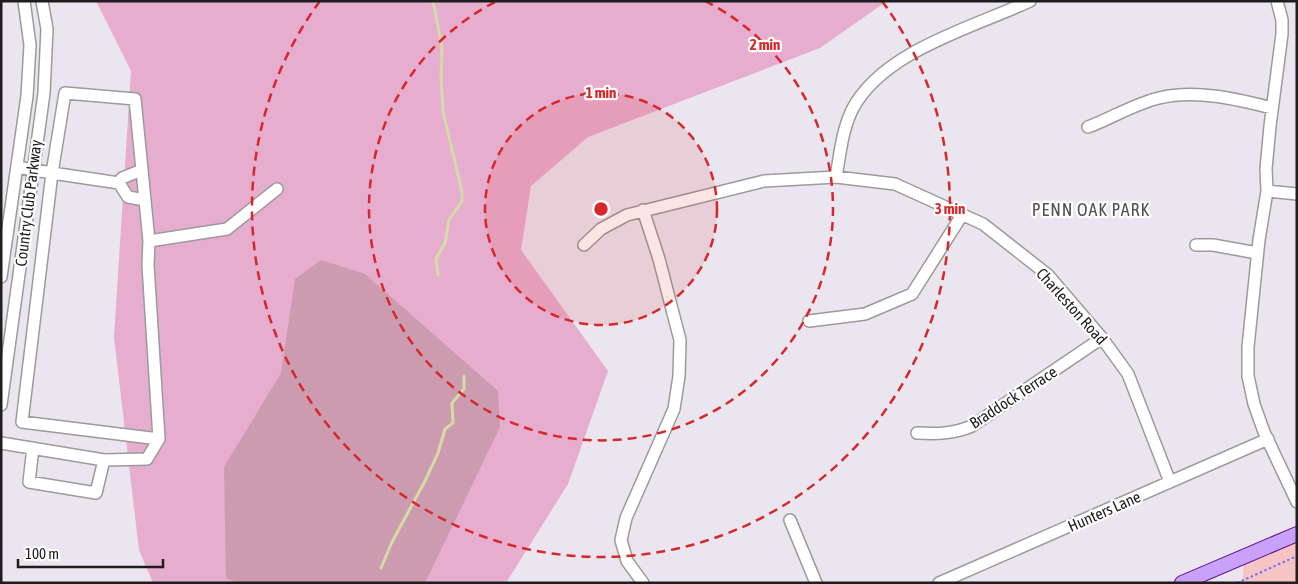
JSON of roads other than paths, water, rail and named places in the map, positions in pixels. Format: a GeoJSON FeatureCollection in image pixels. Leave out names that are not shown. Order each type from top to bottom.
{"type":"FeatureCollection","features":[{"type":"Feature","properties":{"kind":"main road"},"geometry":{"type":"LineString","coordinates":[[1182,583],[1297,534]]}},
{"type":"Feature","properties":{"kind":"street","name":"Country Club Parkway"},"geometry":{"type":"LineString","coordinates":[[1,277],[17,166],[29,62],[28,30],[24,1]]}},
{"type":"Feature","properties":{"kind":"street","name":"Country Club Parkway"},"geometry":{"type":"LineString","coordinates":[[1,404],[5,345],[13,318],[32,168],[44,93],[47,29],[42,1]]}},
{"type":"Feature","properties":{"kind":"street"},"geometry":{"type":"LineString","coordinates":[[836,176],[847,121],[860,98],[876,78],[888,68],[929,45],[1030,1]]}},
{"type":"Feature","properties":{"kind":"street"},"geometry":{"type":"LineString","coordinates":[[1277,1],[1282,20],[1282,34],[1266,168],[1267,190],[1257,252],[1248,347],[1248,376],[1254,404],[1268,440],[1297,502]]}},
{"type":"Feature","properties":{"kind":"street"},"geometry":{"type":"LineString","coordinates":[[1,443],[104,460],[147,459],[159,439],[148,265],[149,241],[135,98],[64,93],[52,173],[22,422],[159,439]]}},
{"type":"Feature","properties":{"kind":"street"},"geometry":{"type":"LineString","coordinates":[[1088,127],[1139,105],[1168,96],[1223,98],[1272,108]]}},
{"type":"Feature","properties":{"kind":"street"},"geometry":{"type":"LineString","coordinates":[[17,166],[119,184],[128,198],[145,200]]}},
{"type":"Feature","properties":{"kind":"street"},"geometry":{"type":"LineString","coordinates":[[119,184],[122,178],[142,170]]}},
{"type":"Feature","properties":{"kind":"street","name":"Charleston Road"},"geometry":{"type":"LineString","coordinates":[[584,245],[609,224],[642,210],[764,180],[836,176],[895,184],[983,224],[1048,275],[1102,338],[1128,374],[1170,482]]}},
{"type":"Feature","properties":{"kind":"street"},"geometry":{"type":"LineString","coordinates":[[149,241],[227,228],[277,189]]}},
{"type":"Feature","properties":{"kind":"street"},"geometry":{"type":"LineString","coordinates":[[1267,190],[1297,194]]}},
{"type":"Feature","properties":{"kind":"street"},"geometry":{"type":"LineString","coordinates":[[642,210],[659,259],[680,340],[680,376],[674,409],[626,518],[621,540],[627,561],[643,583]]}},
{"type":"Feature","properties":{"kind":"street"},"geometry":{"type":"LineString","coordinates":[[810,321],[865,314],[912,294],[962,215]]}},
{"type":"Feature","properties":{"kind":"street"},"geometry":{"type":"LineString","coordinates":[[1196,245],[1213,245],[1257,252]]}},
{"type":"Feature","properties":{"kind":"street"},"geometry":{"type":"LineString","coordinates":[[1,316],[13,318]]}},
{"type":"Feature","properties":{"kind":"street","name":"Braddock Terrace"},"geometry":{"type":"LineString","coordinates":[[917,433],[946,434],[958,432],[972,426],[1102,338]]}},
{"type":"Feature","properties":{"kind":"street","name":"Hunters Lane"},"geometry":{"type":"LineString","coordinates":[[939,583],[1268,440]]}},
{"type":"Feature","properties":{"kind":"street"},"geometry":{"type":"LineString","coordinates":[[33,448],[29,482],[96,493],[104,460]]}},
{"type":"Feature","properties":{"kind":"street"},"geometry":{"type":"LineString","coordinates":[[790,520],[816,583]]}},
{"type":"Feature","properties":{"kind":"waterway"},"geometry":{"type":"LineString","coordinates":[[433,1],[442,47],[443,111],[462,192],[462,201],[449,220],[445,243],[436,259],[438,275]]}},
{"type":"Feature","properties":{"kind":"waterway"},"geometry":{"type":"LineString","coordinates":[[381,568],[392,542],[438,453],[445,429],[453,423],[452,403],[464,389],[464,376]]}},
{"type":"Feature","properties":{"kind":"district","name":"PENN OAK PARK"},"geometry":{"type":"Point","coordinates":[1091,210]}}]}
